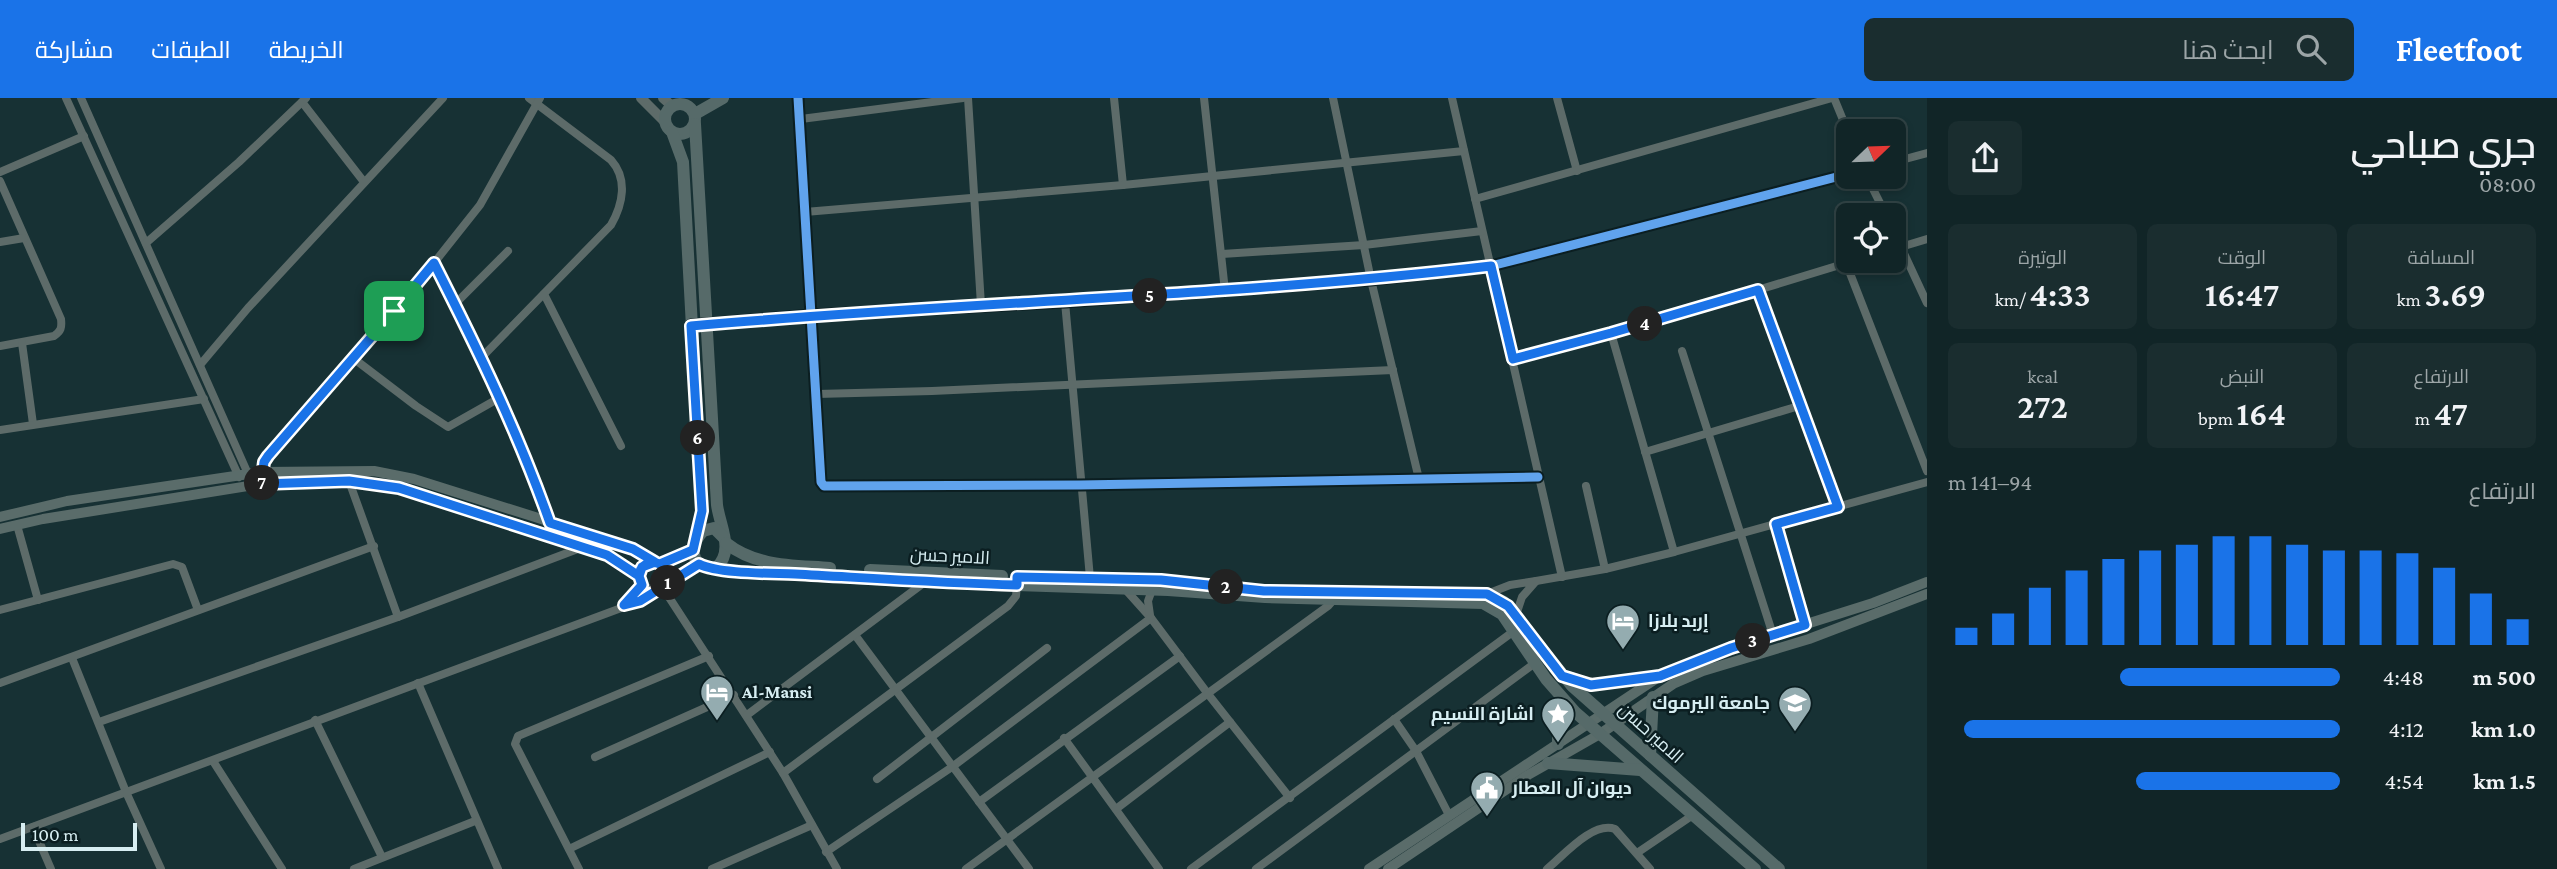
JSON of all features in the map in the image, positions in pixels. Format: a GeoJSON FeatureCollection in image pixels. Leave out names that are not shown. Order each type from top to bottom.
{"type":"FeatureCollection","features":[{"type":"Feature","properties":{"kind":"main road"},"geometry":{"type":"LineString","coordinates":[[671,102],[690,98]]}},
{"type":"Feature","properties":{"kind":"main road"},"geometry":{"type":"LineString","coordinates":[[668,127],[680,134],[687,133],[695,119],[723,98]]}},
{"type":"Feature","properties":{"kind":"main road"},"geometry":{"type":"LineString","coordinates":[[671,102],[686,105],[695,119],[717,505],[726,555],[716,568],[699,564],[694,555],[702,511],[682,162],[668,127],[666,113],[671,102]]}},
{"type":"Feature","properties":{"kind":"main road"},"geometry":{"type":"LineString","coordinates":[[0,529],[255,482],[362,470],[392,473],[633,549],[658,563],[668,575],[661,588]]}},
{"type":"Feature","properties":{"kind":"main road"},"geometry":{"type":"LineString","coordinates":[[0,517],[67,501],[243,475],[255,482],[349,481],[399,488],[584,547],[607,555],[640,581],[661,588]]}},
{"type":"Feature","properties":{"kind":"main road"},"geometry":{"type":"LineString","coordinates":[[529,530],[535,517]]}},
{"type":"Feature","properties":{"kind":"main road","name":"الامير حسن"},"geometry":{"type":"LineString","coordinates":[[696,542],[703,531],[710,527],[715,528],[724,540],[752,559],[773,564],[1265,597],[1483,603],[1502,614],[1564,700],[1755,869]]}},
{"type":"Feature","properties":{"kind":"main road"},"geometry":{"type":"LineString","coordinates":[[640,581],[642,567],[658,563],[696,542]]}},
{"type":"Feature","properties":{"kind":"main road"},"geometry":{"type":"LineString","coordinates":[[661,588],[699,564]]}},
{"type":"Feature","properties":{"kind":"main road","name":"الامير حسن"},"geometry":{"type":"LineString","coordinates":[[716,568],[925,582],[1090,578],[1161,580],[1264,591],[1487,594],[1504,603],[1516,615],[1562,676],[1779,869]]}},
{"type":"Feature","properties":{"kind":"main road"},"geometry":{"type":"LineString","coordinates":[[1369,869],[1660,676],[1731,648],[1873,603],[1927,582]]}},
{"type":"Feature","properties":{"kind":"main road"},"geometry":{"type":"LineString","coordinates":[[1388,869],[1498,794],[1600,734],[1673,684],[1703,671],[1809,639],[1927,594]]}},
{"type":"Feature","properties":{"kind":"main road"},"geometry":{"type":"LineString","coordinates":[[1562,676],[1591,685],[1660,676]]}},
{"type":"Feature","properties":{"kind":"main road"},"geometry":{"type":"LineString","coordinates":[[1650,755],[1653,697]]}},
{"type":"Feature","properties":{"kind":"main road"},"geometry":{"type":"LineString","coordinates":[[1558,744],[1558,728],[1564,700]]}},
{"type":"Feature","properties":{"kind":"main road"},"geometry":{"type":"LineString","coordinates":[[1548,763],[1640,770]]}},
{"type":"Feature","properties":{"kind":"street"},"geometry":{"type":"LineString","coordinates":[[66,98],[204,399],[243,475],[255,482],[268,456],[434,263],[488,193],[538,101]]}},
{"type":"Feature","properties":{"kind":"street"},"geometry":{"type":"LineString","coordinates":[[80,98],[200,365],[243,475]]}},
{"type":"Feature","properties":{"kind":"street"},"geometry":{"type":"LineString","coordinates":[[200,365],[248,308],[443,98]]}},
{"type":"Feature","properties":{"kind":"street"},"geometry":{"type":"LineString","coordinates":[[482,357],[611,225],[622,199],[619,169],[611,160],[538,101],[529,98]]}},
{"type":"Feature","properties":{"kind":"street"},"geometry":{"type":"LineString","coordinates":[[642,98],[668,127]]}},
{"type":"Feature","properties":{"kind":"street"},"geometry":{"type":"LineString","coordinates":[[798,98],[821,482],[828,488],[1538,477]]}},
{"type":"Feature","properties":{"kind":"street"},"geometry":{"type":"LineString","coordinates":[[801,119],[965,98],[976,198],[981,304]]}},
{"type":"Feature","properties":{"kind":"street"},"geometry":{"type":"LineString","coordinates":[[1114,98],[1123,185]]}},
{"type":"Feature","properties":{"kind":"street"},"geometry":{"type":"LineString","coordinates":[[1204,98],[1225,291]]}},
{"type":"Feature","properties":{"kind":"street"},"geometry":{"type":"LineString","coordinates":[[1333,98],[1371,280],[1419,479]]}},
{"type":"Feature","properties":{"kind":"street"},"geometry":{"type":"LineString","coordinates":[[1452,98],[1562,577]]}},
{"type":"Feature","properties":{"kind":"street"},"geometry":{"type":"LineString","coordinates":[[1557,98],[1577,171]]}},
{"type":"Feature","properties":{"kind":"street"},"geometry":{"type":"LineString","coordinates":[[1475,200],[1833,98],[1842,119]]}},
{"type":"Feature","properties":{"kind":"street"},"geometry":{"type":"LineString","coordinates":[[146,243],[239,162],[304,100],[364,182]]}},
{"type":"Feature","properties":{"kind":"street"},"geometry":{"type":"LineString","coordinates":[[0,172],[84,136]]}},
{"type":"Feature","properties":{"kind":"street"},"geometry":{"type":"LineString","coordinates":[[805,212],[1123,185],[1464,151]]}},
{"type":"Feature","properties":{"kind":"street"},"geometry":{"type":"LineString","coordinates":[[1906,159],[1927,153]]}},
{"type":"Feature","properties":{"kind":"street"},"geometry":{"type":"LineString","coordinates":[[691,326],[812,315],[1225,291],[1371,280],[1491,266],[1836,177]]}},
{"type":"Feature","properties":{"kind":"street"},"geometry":{"type":"LineString","coordinates":[[0,181],[62,326],[60,332],[54,336],[0,346]]}},
{"type":"Feature","properties":{"kind":"street"},"geometry":{"type":"LineString","coordinates":[[1222,254],[1364,245],[1482,231]]}},
{"type":"Feature","properties":{"kind":"street"},"geometry":{"type":"LineString","coordinates":[[0,243],[24,238]]}},
{"type":"Feature","properties":{"kind":"street"},"geometry":{"type":"LineString","coordinates":[[1906,245],[1927,239]]}},
{"type":"Feature","properties":{"kind":"street"},"geometry":{"type":"LineString","coordinates":[[455,304],[508,251]]}},
{"type":"Feature","properties":{"kind":"street"},"geometry":{"type":"LineString","coordinates":[[434,263],[500,397],[550,523]]}},
{"type":"Feature","properties":{"kind":"street"},"geometry":{"type":"LineString","coordinates":[[1906,264],[1927,303]]}},
{"type":"Feature","properties":{"kind":"street"},"geometry":{"type":"LineString","coordinates":[[1513,359],[1611,333],[1836,266]]}},
{"type":"Feature","properties":{"kind":"street"},"geometry":{"type":"LineString","coordinates":[[1853,273],[1927,471]]}},
{"type":"Feature","properties":{"kind":"street"},"geometry":{"type":"LineString","coordinates":[[1758,290],[1838,507]]}},
{"type":"Feature","properties":{"kind":"street"},"geometry":{"type":"LineString","coordinates":[[544,294],[621,446]]}},
{"type":"Feature","properties":{"kind":"street"},"geometry":{"type":"LineString","coordinates":[[1065,302],[1090,578]]}},
{"type":"Feature","properties":{"kind":"street"},"geometry":{"type":"LineString","coordinates":[[1611,333],[1674,552]]}},
{"type":"Feature","properties":{"kind":"street"},"geometry":{"type":"LineString","coordinates":[[22,343],[33,425]]}},
{"type":"Feature","properties":{"kind":"street"},"geometry":{"type":"LineString","coordinates":[[1682,351],[1773,635]]}},
{"type":"Feature","properties":{"kind":"street"},"geometry":{"type":"LineString","coordinates":[[353,358],[448,427],[500,397]]}},
{"type":"Feature","properties":{"kind":"street"},"geometry":{"type":"LineString","coordinates":[[817,394],[1393,370]]}},
{"type":"Feature","properties":{"kind":"street"},"geometry":{"type":"LineString","coordinates":[[0,430],[204,399]]}},
{"type":"Feature","properties":{"kind":"street"},"geometry":{"type":"LineString","coordinates":[[1645,452],[1799,406]]}},
{"type":"Feature","properties":{"kind":"street"},"geometry":{"type":"LineString","coordinates":[[349,481],[398,617]]}},
{"type":"Feature","properties":{"kind":"street"},"geometry":{"type":"LineString","coordinates":[[1487,594],[1510,585],[1605,569],[1674,552],[1927,482]]}},
{"type":"Feature","properties":{"kind":"street"},"geometry":{"type":"LineString","coordinates":[[1586,486],[1605,569]]}},
{"type":"Feature","properties":{"kind":"street"},"geometry":{"type":"LineString","coordinates":[[1776,524],[1805,625]]}},
{"type":"Feature","properties":{"kind":"street"},"geometry":{"type":"LineString","coordinates":[[17,525],[38,600]]}},
{"type":"Feature","properties":{"kind":"street"},"geometry":{"type":"LineString","coordinates":[[0,683],[374,545]]}},
{"type":"Feature","properties":{"kind":"street"},"geometry":{"type":"LineString","coordinates":[[99,722],[398,617],[584,547]]}},
{"type":"Feature","properties":{"kind":"street"},"geometry":{"type":"LineString","coordinates":[[0,610],[178,564],[182,567],[198,610]]}},
{"type":"Feature","properties":{"kind":"street"},"geometry":{"type":"LineString","coordinates":[[624,605],[640,581]]}},
{"type":"Feature","properties":{"kind":"street"},"geometry":{"type":"LineString","coordinates":[[783,773],[1009,606],[1016,596],[1017,581]]}},
{"type":"Feature","properties":{"kind":"street"},"geometry":{"type":"LineString","coordinates":[[1516,615],[1522,597],[1536,581]]}},
{"type":"Feature","properties":{"kind":"street"},"geometry":{"type":"LineString","coordinates":[[747,715],[925,582]]}},
{"type":"Feature","properties":{"kind":"street"},"geometry":{"type":"LineString","coordinates":[[0,839],[640,601],[661,588],[747,715],[837,869]]}},
{"type":"Feature","properties":{"kind":"street"},"geometry":{"type":"LineString","coordinates":[[1124,588],[1151,618],[1290,798]]}},
{"type":"Feature","properties":{"kind":"street"},"geometry":{"type":"LineString","coordinates":[[1151,618],[1148,600],[1152,590]]}},
{"type":"Feature","properties":{"kind":"street"},"geometry":{"type":"LineString","coordinates":[[966,869],[1328,606],[1335,598]]}},
{"type":"Feature","properties":{"kind":"street"},"geometry":{"type":"LineString","coordinates":[[826,852],[952,767],[1151,618]]}},
{"type":"Feature","properties":{"kind":"street"},"geometry":{"type":"LineString","coordinates":[[1191,869],[1514,631]]}},
{"type":"Feature","properties":{"kind":"street"},"geometry":{"type":"LineString","coordinates":[[855,635],[1029,869]]}},
{"type":"Feature","properties":{"kind":"street"},"geometry":{"type":"LineString","coordinates":[[877,779],[1047,648]]}},
{"type":"Feature","properties":{"kind":"street"},"geometry":{"type":"LineString","coordinates":[[579,869],[515,740],[518,736],[709,656]]}},
{"type":"Feature","properties":{"kind":"street"},"geometry":{"type":"LineString","coordinates":[[979,802],[1180,656]]}},
{"type":"Feature","properties":{"kind":"street"},"geometry":{"type":"LineString","coordinates":[[72,658],[126,792],[161,869]]}},
{"type":"Feature","properties":{"kind":"street"},"geometry":{"type":"LineString","coordinates":[[1256,869],[1535,663]]}},
{"type":"Feature","properties":{"kind":"street"},"geometry":{"type":"LineString","coordinates":[[418,683],[475,821],[498,869]]}},
{"type":"Feature","properties":{"kind":"street"},"geometry":{"type":"LineString","coordinates":[[595,757],[734,695]]}},
{"type":"Feature","properties":{"kind":"street"},"geometry":{"type":"LineString","coordinates":[[1394,719],[1416,751],[1449,815]]}},
{"type":"Feature","properties":{"kind":"street"},"geometry":{"type":"LineString","coordinates":[[315,720],[382,857]]}},
{"type":"Feature","properties":{"kind":"street"},"geometry":{"type":"LineString","coordinates":[[1116,809],[1230,722]]}},
{"type":"Feature","properties":{"kind":"street"},"geometry":{"type":"LineString","coordinates":[[1064,738],[1160,869]]}},
{"type":"Feature","properties":{"kind":"street"},"geometry":{"type":"LineString","coordinates":[[569,849],[770,752]]}},
{"type":"Feature","properties":{"kind":"street"},"geometry":{"type":"LineString","coordinates":[[212,761],[282,869]]}},
{"type":"Feature","properties":{"kind":"street"},"geometry":{"type":"LineString","coordinates":[[1637,853],[1693,815]]}},
{"type":"Feature","properties":{"kind":"street"},"geometry":{"type":"LineString","coordinates":[[354,869],[475,821]]}},
{"type":"Feature","properties":{"kind":"street"},"geometry":{"type":"LineString","coordinates":[[712,869],[812,825]]}},
{"type":"Feature","properties":{"kind":"street"},"geometry":{"type":"LineString","coordinates":[[33,827],[51,869]]}},
{"type":"Feature","properties":{"kind":"street"},"geometry":{"type":"LineString","coordinates":[[1547,869],[1601,827],[1615,829],[1650,869]]}},
{"type":"Feature","properties":{"kind":"cycle path"},"geometry":{"type":"LineString","coordinates":[[798,98],[821,482],[824,486],[1080,485],[1538,477]]}},
{"type":"Feature","properties":{"kind":"cycle path"},"geometry":{"type":"LineString","coordinates":[[691,325],[1371,280],[1491,266],[1836,177]]}},
{"type":"Feature","properties":{"kind":"place","name":"إربد بلازا"},"geometry":{"type":"Point","coordinates":[1623,651]}},
{"type":"Feature","properties":{"kind":"place","name":"Al-Mansi"},"geometry":{"type":"Point","coordinates":[717,722]}},
{"type":"Feature","properties":{"kind":"place","name":"جامعة اليرموك"},"geometry":{"type":"Point","coordinates":[1795,733]}},
{"type":"Feature","properties":{"kind":"place","name":"اشارة النسيم"},"geometry":{"type":"Point","coordinates":[1558,744]}},
{"type":"Feature","properties":{"kind":"place","name":"ديوان آل العطار"},"geometry":{"type":"Point","coordinates":[1487,818]}},
{"type":"Feature","properties":{"kind":"route"},"geometry":{"type":"LineString","coordinates":[[394,311],[268,456],[264,462],[261,484],[349,481],[399,488],[607,555],[639,576],[639,572],[642,567],[650,562],[655,562],[660,564],[693,550],[701,524],[691,326],[812,315],[981,304],[1065,302],[1371,280],[1491,266],[1513,359],[1758,290],[1838,507],[1776,524],[1805,625],[1731,648],[1660,676],[1604,685],[1591,685],[1562,676],[1508,606],[1487,594],[1264,591],[1161,580],[1090,578],[1017,577],[1017,585],[925,582],[751,572],[709,568],[699,564],[640,601],[624,605],[642,585],[639,572],[642,567],[655,562],[633,549],[550,523],[532,472],[492,377],[434,263],[394,311]]}}]}
